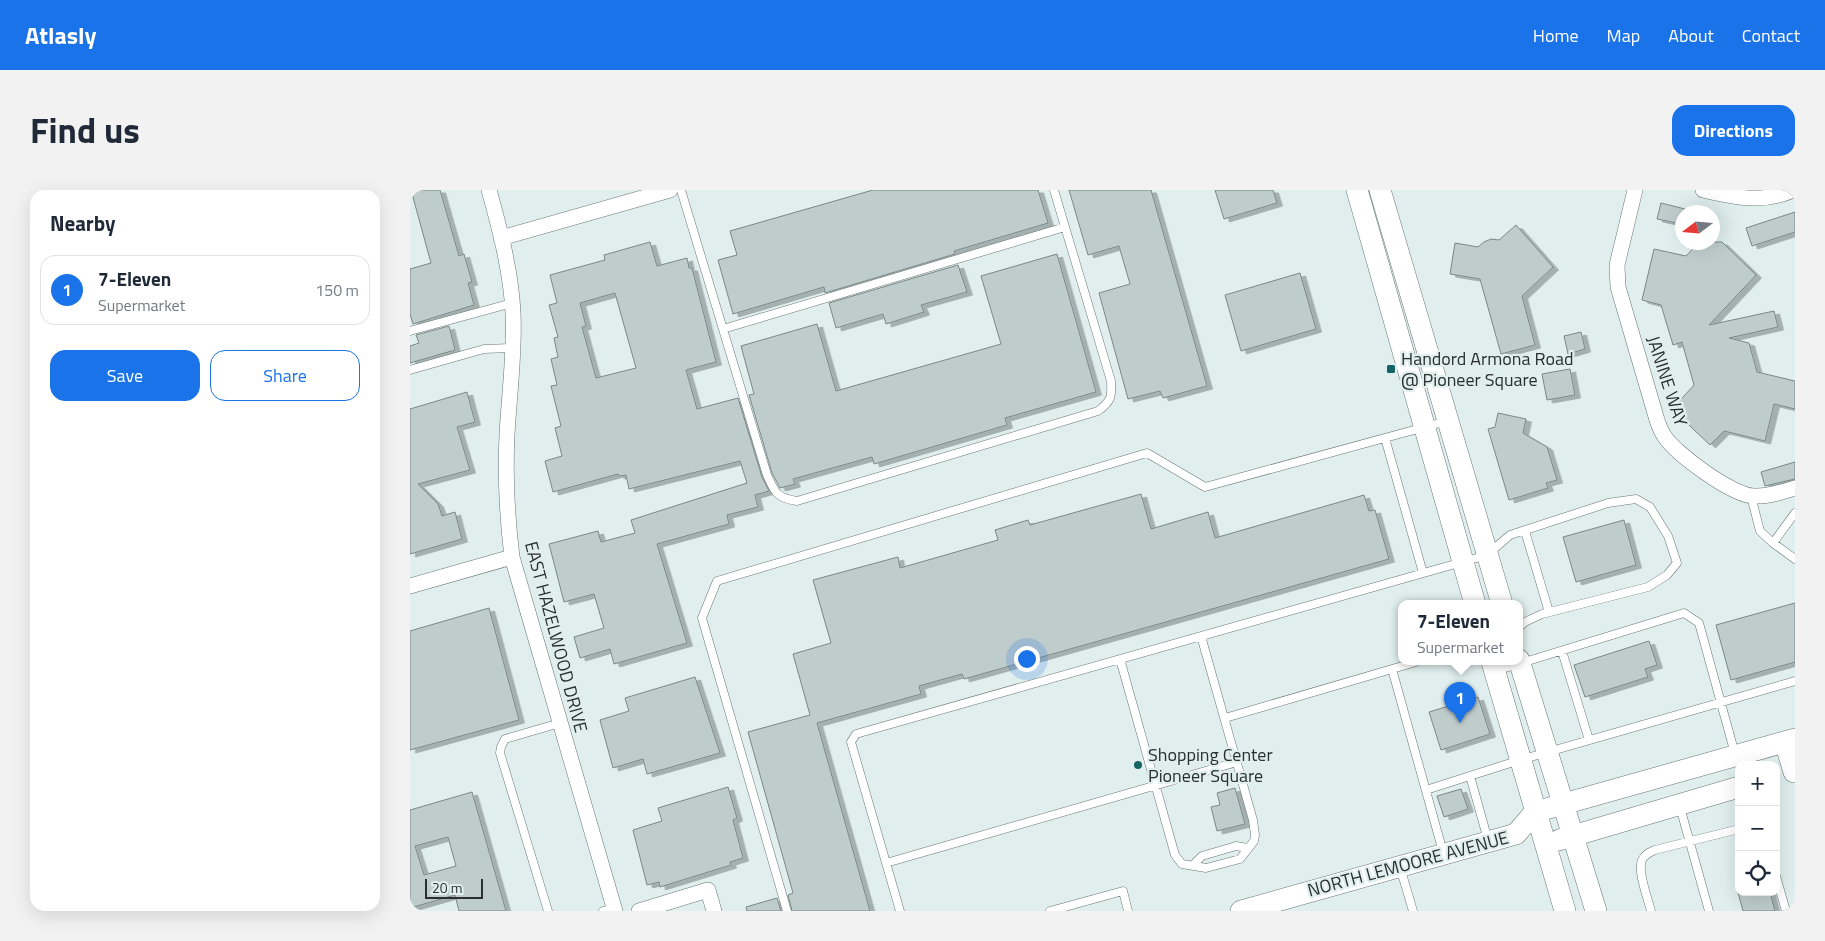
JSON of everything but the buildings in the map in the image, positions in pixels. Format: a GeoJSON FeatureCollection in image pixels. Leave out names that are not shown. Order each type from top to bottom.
{"type":"FeatureCollection","features":[{"type":"Feature","properties":{"kind":"main road"},"geometry":{"type":"LineString","coordinates":[[1357,190],[1474,600]]}},
{"type":"Feature","properties":{"kind":"main road"},"geometry":{"type":"LineString","coordinates":[[1380,190],[1501,600]]}},
{"type":"Feature","properties":{"kind":"main road"},"geometry":{"type":"LineString","coordinates":[[1520,665],[1596,911]]}},
{"type":"Feature","properties":{"kind":"main road"},"geometry":{"type":"LineString","coordinates":[[1493,666],[1565,911]]}},
{"type":"Feature","properties":{"kind":"main road"},"geometry":{"type":"LineString","coordinates":[[1535,812],[1560,798],[1736,756],[1790,741],[1790,774]]}},
{"type":"Feature","properties":{"kind":"main road"},"geometry":{"type":"LineString","coordinates":[[1547,852],[1572,836],[1735,788]]}},
{"type":"Feature","properties":{"kind":"main road","name":"NORTH LEMOORE AVENUE"},"geometry":{"type":"LineString","coordinates":[[1241,911],[1516,834],[1535,812]]}},
{"type":"Feature","properties":{"kind":"main road","name":"NORTH LEMOORE AVENUE"},"geometry":{"type":"LineString","coordinates":[[1516,834],[1547,852]]}},
{"type":"Feature","properties":{"kind":"street","name":"EAST HAZELWOOD DRIVE"},"geometry":{"type":"LineString","coordinates":[[488,190],[502,238],[512,303],[513,348],[506,474],[506,511],[512,557],[611,910]]}},
{"type":"Feature","properties":{"kind":"street"},"geometry":{"type":"LineString","coordinates":[[502,238],[670,190]]}},
{"type":"Feature","properties":{"kind":"street","name":"JANINE WAY"},"geometry":{"type":"LineString","coordinates":[[1635,190],[1617,265],[1618,287],[1656,420],[1665,437],[1676,449],[1716,480],[1738,492],[1752,496],[1768,496],[1795,488]]}},
{"type":"Feature","properties":{"kind":"street"},"geometry":{"type":"LineString","coordinates":[[1703,190],[1754,199],[1771,198],[1793,190]]}},
{"type":"Feature","properties":{"kind":"street"},"geometry":{"type":"LineString","coordinates":[[410,586],[512,557]]}},
{"type":"Feature","properties":{"kind":"street"},"geometry":{"type":"LineString","coordinates":[[639,911],[708,890],[714,911]]}},
{"type":"Feature","properties":{"kind":"lane"},"geometry":{"type":"LineString","coordinates":[[681,190],[767,475],[774,492],[784,499],[797,501],[1098,411],[1109,403],[1112,393],[1111,381],[1054,190]]}},
{"type":"Feature","properties":{"kind":"lane"},"geometry":{"type":"LineString","coordinates":[[723,329],[1065,227]]}},
{"type":"Feature","properties":{"kind":"lane"},"geometry":{"type":"LineString","coordinates":[[410,331],[512,303]]}},
{"type":"Feature","properties":{"kind":"lane"},"geometry":{"type":"LineString","coordinates":[[410,370],[484,349],[513,348]]}},
{"type":"Feature","properties":{"kind":"lane"},"geometry":{"type":"LineString","coordinates":[[787,911],[702,618],[717,581],[1147,453],[1205,487],[1447,421]]}},
{"type":"Feature","properties":{"kind":"lane"},"geometry":{"type":"LineString","coordinates":[[1385,438],[1423,573]]}},
{"type":"Feature","properties":{"kind":"lane"},"geometry":{"type":"LineString","coordinates":[[1752,496],[1754,514],[1760,531],[1795,559]]}},
{"type":"Feature","properties":{"kind":"lane"},"geometry":{"type":"LineString","coordinates":[[900,911],[852,742],[856,734],[1487,555],[1510,536],[1608,503],[1636,499],[1650,507],[1668,536],[1677,563],[1667,575],[1648,587],[1549,612],[1523,624]]}},
{"type":"Feature","properties":{"kind":"lane"},"geometry":{"type":"LineString","coordinates":[[1773,543],[1795,512]]}},
{"type":"Feature","properties":{"kind":"lane"},"geometry":{"type":"LineString","coordinates":[[1525,531],[1549,612]]}},
{"type":"Feature","properties":{"kind":"lane"},"geometry":{"type":"LineString","coordinates":[[1523,661],[1562,651],[1684,613],[1699,623],[1736,756]]}},
{"type":"Feature","properties":{"kind":"lane"},"geometry":{"type":"LineString","coordinates":[[1120,659],[1175,855],[1182,864],[1206,868],[1240,859],[1254,841],[1253,820],[1201,636]]}},
{"type":"Feature","properties":{"kind":"lane"},"geometry":{"type":"LineString","coordinates":[[1562,651],[1589,740]]}},
{"type":"Feature","properties":{"kind":"lane"},"geometry":{"type":"LineString","coordinates":[[1225,718],[1406,665]]}},
{"type":"Feature","properties":{"kind":"lane"},"geometry":{"type":"LineString","coordinates":[[1392,669],[1444,854]]}},
{"type":"Feature","properties":{"kind":"lane"},"geometry":{"type":"LineString","coordinates":[[1426,790],[1546,752],[1795,681]]}},
{"type":"Feature","properties":{"kind":"lane"},"geometry":{"type":"LineString","coordinates":[[548,911],[500,753],[505,739],[560,723]]}},
{"type":"Feature","properties":{"kind":"lane"},"geometry":{"type":"LineString","coordinates":[[886,863],[1237,762]]}},
{"type":"Feature","properties":{"kind":"lane"},"geometry":{"type":"LineString","coordinates":[[1470,776],[1489,842]]}},
{"type":"Feature","properties":{"kind":"lane"},"geometry":{"type":"LineString","coordinates":[[1679,804],[1709,911]]}},
{"type":"Feature","properties":{"kind":"lane"},"geometry":{"type":"LineString","coordinates":[[1651,911],[1641,866],[1642,860],[1647,854],[1655,850],[1735,830]]}},
{"type":"Feature","properties":{"kind":"lane"},"geometry":{"type":"LineString","coordinates":[[1192,865],[1202,856],[1236,846],[1248,848]]}},
{"type":"Feature","properties":{"kind":"lane"},"geometry":{"type":"LineString","coordinates":[[1400,866],[1413,911]]}},
{"type":"Feature","properties":{"kind":"lane"},"geometry":{"type":"LineString","coordinates":[[1050,911],[1123,890],[1128,911]]}},
{"type":"Feature","properties":{"kind":"lane"},"geometry":{"type":"LineString","coordinates":[[1780,890],[1786,911]]}},
{"type":"Feature","properties":{"kind":"place","name":"Handord Armona Road @ Pioneer Square"},"geometry":{"type":"Point","coordinates":[1391,369]}},
{"type":"Feature","properties":{"kind":"place","name":"7-Eleven"},"geometry":{"type":"Point","coordinates":[1460,723]}},
{"type":"Feature","properties":{"kind":"place","name":"Shopping Center Pioneer Square"},"geometry":{"type":"Point","coordinates":[1138,765]}}]}
